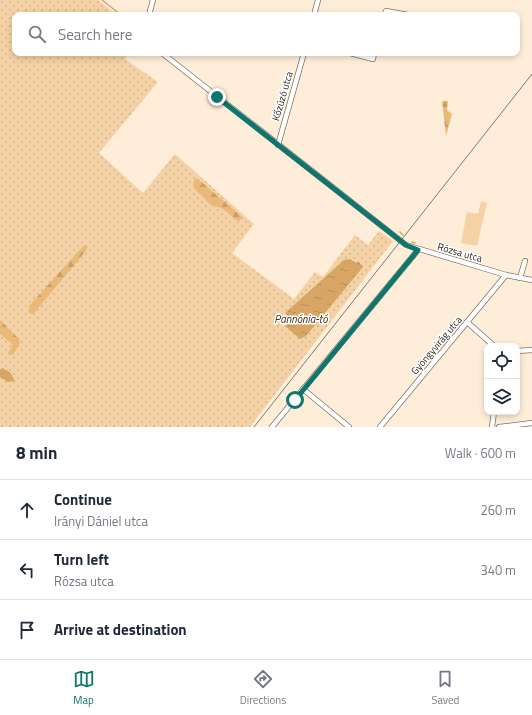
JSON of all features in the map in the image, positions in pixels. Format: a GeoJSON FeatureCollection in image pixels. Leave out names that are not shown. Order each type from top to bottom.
{"type":"FeatureCollection","features":[{"type":"Feature","properties":{"kind":"street"},"geometry":{"type":"LineString","coordinates":[[150,12],[153,0]]}},
{"type":"Feature","properties":{"kind":"street"},"geometry":{"type":"LineString","coordinates":[[315,12],[318,0]]}},
{"type":"Feature","properties":{"kind":"street","name":"Rózsa utca"},"geometry":{"type":"LineString","coordinates":[[166,56],[406,245],[418,250],[532,280]]}},
{"type":"Feature","properties":{"kind":"street","name":"Kőzúzó utca"},"geometry":{"type":"LineString","coordinates":[[278,145],[303,56]]}},
{"type":"Feature","properties":{"kind":"street"},"geometry":{"type":"LineString","coordinates":[[362,56],[373,59],[374,56]]}},
{"type":"Feature","properties":{"kind":"street"},"geometry":{"type":"LineString","coordinates":[[272,427],[418,250]]}},
{"type":"Feature","properties":{"kind":"street"},"geometry":{"type":"LineString","coordinates":[[520,278],[525,261]]}},
{"type":"Feature","properties":{"kind":"street","name":"Gyöngyvirág utca"},"geometry":{"type":"LineString","coordinates":[[380,427],[506,274]]}},
{"type":"Feature","properties":{"kind":"street"},"geometry":{"type":"LineString","coordinates":[[467,322],[491,343]]}},
{"type":"Feature","properties":{"kind":"street"},"geometry":{"type":"LineString","coordinates":[[520,351],[532,350]]}},
{"type":"Feature","properties":{"kind":"street"},"geometry":{"type":"LineString","coordinates":[[303,390],[349,427]]}},
{"type":"Feature","properties":{"kind":"street"},"geometry":{"type":"LineString","coordinates":[[492,427],[494,415]]}},
{"type":"Feature","properties":{"kind":"street"},"geometry":{"type":"LineString","coordinates":[[499,427],[532,423]]}},
{"type":"Feature","properties":{"kind":"shaded area"},"geometry":{"type":"Polygon","coordinates":[[[0,0],[98,0],[113,12],[12,12],[12,56],[127,56],[125,59],[158,82],[99,153],[143,193],[175,154],[254,224],[232,253],[294,299],[315,272],[323,277],[355,235],[368,245],[379,231],[393,241],[250,427],[0,427],[0,0]]]}},
{"type":"Feature","properties":{"kind":"shaded area"},"geometry":{"type":"Polygon","coordinates":[[[481,201],[487,203],[477,246],[461,243],[467,212],[478,214],[481,201]]]}},
{"type":"Feature","properties":{"kind":"green space"},"geometry":{"type":"Polygon","coordinates":[[[442,101],[448,101],[447,110],[452,114],[446,136],[442,101]]]}},
{"type":"Feature","properties":{"kind":"green space"},"geometry":{"type":"Polygon","coordinates":[[[197,178],[242,217],[240,220],[238,221],[222,208],[211,205],[194,188],[193,181],[197,178]]]}},
{"type":"Feature","properties":{"kind":"green space"},"geometry":{"type":"Polygon","coordinates":[[[84,245],[88,246],[86,251],[35,312],[32,314],[28,312],[30,305],[84,245]]]}},
{"type":"Feature","properties":{"kind":"green space"},"geometry":{"type":"Polygon","coordinates":[[[0,320],[19,339],[20,343],[13,355],[9,355],[8,353],[13,345],[0,334],[0,320]]]}},
{"type":"Feature","properties":{"kind":"water","name":"Pannónia-tó"},"geometry":{"type":"Polygon","coordinates":[[[350,259],[356,263],[359,262],[363,267],[306,336],[300,339],[286,327],[286,312],[344,260],[350,259]]]}},
{"type":"Feature","properties":{"kind":"water"},"geometry":{"type":"Polygon","coordinates":[[[2,368],[10,372],[15,381],[8,382],[0,377],[0,370],[2,368]]]}},
{"type":"Feature","properties":{"kind":"waterway"},"geometry":{"type":"LineString","coordinates":[[102,0],[117,12]]}},
{"type":"Feature","properties":{"kind":"waterway"},"geometry":{"type":"LineString","coordinates":[[400,232],[403,235]]}},
{"type":"Feature","properties":{"kind":"tram line"},"geometry":{"type":"LineString","coordinates":[[254,427],[532,74]]}},
{"type":"Feature","properties":{"kind":"route"},"geometry":{"type":"LineString","coordinates":[[217,97],[406,245],[418,250],[295,400]]}}]}
